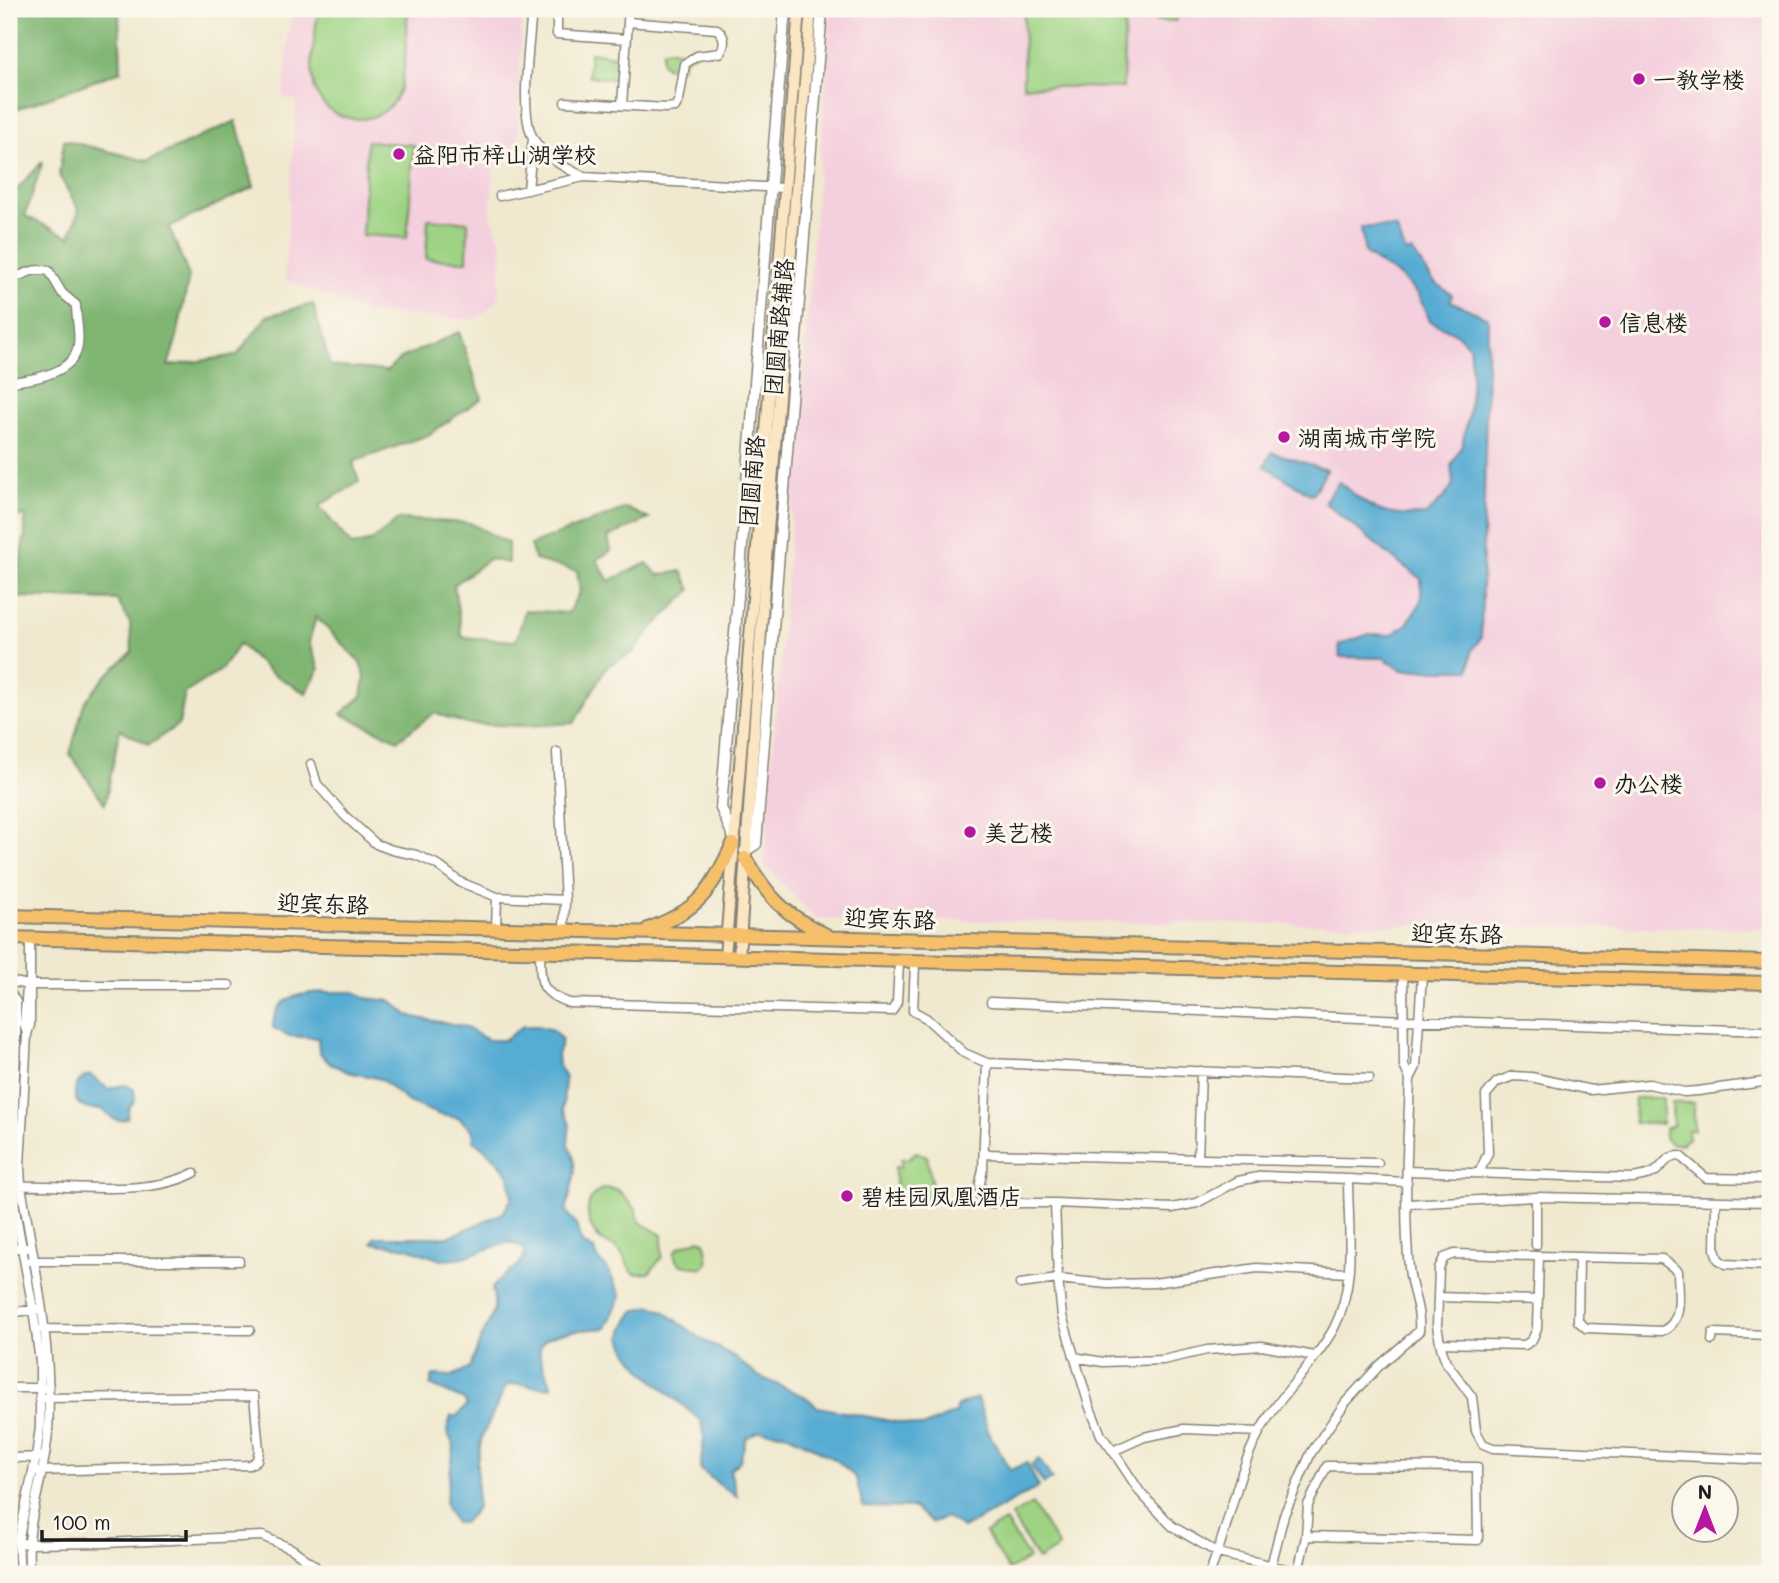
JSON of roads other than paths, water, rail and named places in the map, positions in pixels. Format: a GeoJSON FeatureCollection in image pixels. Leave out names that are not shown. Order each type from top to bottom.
{"type":"FeatureCollection","features":[{"type":"Feature","properties":{"kind":"highway"},"geometry":{"type":"LineString","coordinates":[[639,932],[671,920],[698,902],[718,874],[733,840]]}},
{"type":"Feature","properties":{"kind":"highway"},"geometry":{"type":"LineString","coordinates":[[745,855],[776,903],[800,922],[832,937]]}},
{"type":"Feature","properties":{"kind":"highway","name":"迎宾东路"},"geometry":{"type":"LineString","coordinates":[[9,916],[1770,962]]}},
{"type":"Feature","properties":{"kind":"highway","name":"迎宾东路"},"geometry":{"type":"LineString","coordinates":[[9,938],[899,963],[1770,983]]}},
{"type":"Feature","properties":{"kind":"main road","name":"团圆南路"},"geometry":{"type":"LineString","coordinates":[[724,957],[799,9]]}},
{"type":"Feature","properties":{"kind":"main road","name":"团圆南路"},"geometry":{"type":"LineString","coordinates":[[739,957],[767,542],[811,9]]}},
{"type":"Feature","properties":{"kind":"street"},"geometry":{"type":"LineString","coordinates":[[528,190],[533,138],[526,108],[532,9]]}},
{"type":"Feature","properties":{"kind":"street"},"geometry":{"type":"LineString","coordinates":[[557,9],[557,34],[626,40]]}},
{"type":"Feature","properties":{"kind":"street"},"geometry":{"type":"LineString","coordinates":[[622,105],[629,9]]}},
{"type":"Feature","properties":{"kind":"street","name":"团圆南路辅路"},"geometry":{"type":"LineString","coordinates":[[733,840],[721,808],[785,9]]}},
{"type":"Feature","properties":{"kind":"street","name":"团圆南路辅路"},"geometry":{"type":"LineString","coordinates":[[745,855],[756,844],[822,9]]}},
{"type":"Feature","properties":{"kind":"street"},"geometry":{"type":"LineString","coordinates":[[565,102],[675,107],[679,100],[685,64],[697,56],[720,53],[725,41],[717,29],[628,22]]}},
{"type":"Feature","properties":{"kind":"street"},"geometry":{"type":"LineString","coordinates":[[533,138],[556,162],[584,177]]}},
{"type":"Feature","properties":{"kind":"street"},"geometry":{"type":"LineString","coordinates":[[500,196],[584,177],[783,188]]}},
{"type":"Feature","properties":{"kind":"street"},"geometry":{"type":"LineString","coordinates":[[9,278],[37,268],[49,271],[62,293],[76,305],[78,347],[65,368],[22,383],[9,382]]}},
{"type":"Feature","properties":{"kind":"street"},"geometry":{"type":"LineString","coordinates":[[556,752],[565,900],[564,931]]}},
{"type":"Feature","properties":{"kind":"street"},"geometry":{"type":"LineString","coordinates":[[311,764],[317,784],[345,817],[376,844],[416,855],[436,864],[460,882],[497,897],[565,900]]}},
{"type":"Feature","properties":{"kind":"street"},"geometry":{"type":"LineString","coordinates":[[496,929],[497,897]]}},
{"type":"Feature","properties":{"kind":"street"},"geometry":{"type":"LineString","coordinates":[[9,938],[9,991],[16,1002],[17,1068],[11,1186],[22,1248],[30,1261]]}},
{"type":"Feature","properties":{"kind":"street"},"geometry":{"type":"LineString","coordinates":[[17,1068],[27,1034],[24,1023],[30,939]]}},
{"type":"Feature","properties":{"kind":"street"},"geometry":{"type":"LineString","coordinates":[[540,953],[541,981],[551,997],[569,1003],[864,1012],[892,1011],[897,1002],[899,963]]}},
{"type":"Feature","properties":{"kind":"street"},"geometry":{"type":"LineString","coordinates":[[915,963],[913,1011],[926,1018],[964,1053],[986,1063],[1369,1078]]}},
{"type":"Feature","properties":{"kind":"street"},"geometry":{"type":"LineString","coordinates":[[1404,975],[1404,1066],[1410,1079]]}},
{"type":"Feature","properties":{"kind":"street"},"geometry":{"type":"LineString","coordinates":[[1270,1570],[1284,1515],[1311,1452],[1345,1403],[1379,1366],[1419,1331],[1420,1314],[1409,1269],[1407,1171],[1410,1079],[1416,1067],[1422,975]]}},
{"type":"Feature","properties":{"kind":"street"},"geometry":{"type":"LineString","coordinates":[[9,981],[28,985],[229,985]]}},
{"type":"Feature","properties":{"kind":"street"},"geometry":{"type":"LineString","coordinates":[[991,1002],[1405,1020],[1770,1031]]}},
{"type":"Feature","properties":{"kind":"street"},"geometry":{"type":"LineString","coordinates":[[986,1063],[981,1203],[1172,1208],[1197,1203],[1238,1181],[1263,1176],[1407,1182]]}},
{"type":"Feature","properties":{"kind":"street"},"geometry":{"type":"LineString","coordinates":[[1198,1159],[1201,1071]]}},
{"type":"Feature","properties":{"kind":"street"},"geometry":{"type":"LineString","coordinates":[[1479,1173],[1489,1153],[1486,1095],[1497,1083],[1513,1076],[1531,1077],[1591,1090],[1649,1084],[1698,1091],[1770,1081]]}},
{"type":"Feature","properties":{"kind":"street"},"geometry":{"type":"LineString","coordinates":[[984,1154],[1378,1163]]}},
{"type":"Feature","properties":{"kind":"street"},"geometry":{"type":"LineString","coordinates":[[1407,1171],[1633,1178],[1648,1175],[1672,1156],[1679,1156],[1706,1178],[1770,1178]]}},
{"type":"Feature","properties":{"kind":"street"},"geometry":{"type":"LineString","coordinates":[[14,1167],[21,1186],[32,1248],[30,1261],[38,1309],[46,1328],[45,1398],[48,1434],[18,1542],[20,1574]]}},
{"type":"Feature","properties":{"kind":"street"},"geometry":{"type":"LineString","coordinates":[[11,1186],[99,1189],[176,1182],[194,1173]]}},
{"type":"Feature","properties":{"kind":"street"},"geometry":{"type":"LineString","coordinates":[[1209,1574],[1218,1553],[1237,1484],[1259,1432],[1334,1328],[1345,1296],[1348,1273],[1348,1180]]}},
{"type":"Feature","properties":{"kind":"street"},"geometry":{"type":"LineString","coordinates":[[1407,1204],[1536,1196],[1770,1202]]}},
{"type":"Feature","properties":{"kind":"street"},"geometry":{"type":"LineString","coordinates":[[1536,1196],[1536,1245]]}},
{"type":"Feature","properties":{"kind":"street"},"geometry":{"type":"LineString","coordinates":[[1716,1201],[1715,1249],[1718,1259],[1725,1264],[1770,1266]]}},
{"type":"Feature","properties":{"kind":"street"},"geometry":{"type":"LineString","coordinates":[[1055,1203],[1062,1316],[1101,1435],[1140,1492],[1172,1526],[1218,1553],[1270,1570],[1298,1573],[1306,1536],[1308,1505],[1327,1466],[1477,1467],[1478,1540],[1306,1536]]}},
{"type":"Feature","properties":{"kind":"street"},"geometry":{"type":"LineString","coordinates":[[9,1248],[32,1248]]}},
{"type":"Feature","properties":{"kind":"street"},"geometry":{"type":"LineString","coordinates":[[1579,1257],[1578,1321],[1586,1328],[1662,1331],[1670,1328],[1678,1317],[1678,1272],[1662,1259],[1539,1256],[1454,1254],[1444,1258],[1439,1268],[1437,1326],[1440,1343],[1446,1362],[1472,1397],[1476,1431],[1483,1444],[1493,1448],[1770,1460]]}},
{"type":"Feature","properties":{"kind":"street"},"geometry":{"type":"LineString","coordinates":[[1440,1343],[1524,1345],[1532,1340],[1538,1329],[1539,1256]]}},
{"type":"Feature","properties":{"kind":"street"},"geometry":{"type":"LineString","coordinates":[[30,1261],[239,1261]]}},
{"type":"Feature","properties":{"kind":"street"},"geometry":{"type":"LineString","coordinates":[[1020,1284],[1058,1279],[1107,1284],[1154,1283],[1257,1268],[1348,1273]]}},
{"type":"Feature","properties":{"kind":"street"},"geometry":{"type":"LineString","coordinates":[[1439,1297],[1538,1300]]}},
{"type":"Feature","properties":{"kind":"street"},"geometry":{"type":"LineString","coordinates":[[9,1313],[38,1309]]}},
{"type":"Feature","properties":{"kind":"street"},"geometry":{"type":"LineString","coordinates":[[38,1309],[36,1331],[45,1388]]}},
{"type":"Feature","properties":{"kind":"street"},"geometry":{"type":"LineString","coordinates":[[36,1331],[46,1328],[250,1329]]}},
{"type":"Feature","properties":{"kind":"street"},"geometry":{"type":"LineString","coordinates":[[1712,1340],[1713,1333],[1770,1335]]}},
{"type":"Feature","properties":{"kind":"street"},"geometry":{"type":"LineString","coordinates":[[1074,1357],[1103,1362],[1163,1360],[1207,1350],[1262,1346],[1314,1356]]}},
{"type":"Feature","properties":{"kind":"street"},"geometry":{"type":"LineString","coordinates":[[9,1388],[45,1388]]}},
{"type":"Feature","properties":{"kind":"street"},"geometry":{"type":"LineString","coordinates":[[37,1471],[250,1465],[257,1460],[259,1450],[254,1396],[45,1398]]}},
{"type":"Feature","properties":{"kind":"street"},"geometry":{"type":"LineString","coordinates":[[1114,1451],[1144,1437],[1184,1429],[1259,1432]]}},
{"type":"Feature","properties":{"kind":"street"},"geometry":{"type":"LineString","coordinates":[[9,1458],[40,1457]]}},
{"type":"Feature","properties":{"kind":"street"},"geometry":{"type":"LineString","coordinates":[[18,1542],[262,1536],[292,1549],[314,1566],[319,1574]]}},
{"type":"Feature","properties":{"kind":"street"},"geometry":{"type":"LineString","coordinates":[[18,1542],[30,1574]]}},
{"type":"Feature","properties":{"kind":"water"},"geometry":{"type":"Polygon","coordinates":[[[1361,227],[1396,228],[1406,253],[1412,251],[1433,281],[1452,295],[1450,301],[1488,318],[1481,638],[1472,650],[1469,670],[1402,670],[1384,658],[1340,657],[1339,645],[1369,634],[1391,635],[1407,624],[1421,602],[1421,579],[1324,502],[1339,482],[1379,510],[1399,515],[1426,515],[1453,484],[1451,466],[1462,445],[1469,412],[1472,375],[1469,346],[1457,334],[1430,321],[1418,295],[1402,278],[1365,254],[1361,227]]]}},
{"type":"Feature","properties":{"kind":"water"},"geometry":{"type":"Polygon","coordinates":[[[1272,452],[1327,470],[1312,495],[1265,466],[1272,452]]]}},
{"type":"Feature","properties":{"kind":"water"},"geometry":{"type":"Polygon","coordinates":[[[316,992],[355,992],[365,998],[392,1001],[408,1015],[463,1026],[488,1040],[504,1040],[523,1026],[537,1026],[553,1030],[562,1040],[557,1055],[558,1065],[565,1078],[563,1109],[570,1124],[568,1143],[573,1154],[575,1172],[566,1211],[576,1225],[582,1243],[594,1250],[621,1296],[606,1328],[557,1334],[543,1342],[540,1349],[541,1358],[552,1387],[517,1384],[506,1386],[482,1437],[477,1461],[477,1508],[463,1523],[455,1523],[445,1505],[454,1447],[447,1431],[451,1416],[457,1416],[467,1405],[464,1400],[430,1385],[433,1375],[452,1376],[470,1368],[492,1316],[492,1289],[521,1262],[525,1249],[510,1242],[457,1259],[441,1260],[408,1248],[372,1243],[375,1237],[448,1237],[503,1213],[512,1198],[509,1175],[496,1159],[474,1140],[473,1131],[459,1118],[440,1115],[408,1102],[381,1079],[348,1072],[329,1063],[319,1052],[318,1038],[289,1036],[273,1028],[275,1014],[282,1004],[291,998],[316,992]]]}},
{"type":"Feature","properties":{"kind":"water"},"geometry":{"type":"Polygon","coordinates":[[[90,1075],[108,1089],[124,1085],[134,1090],[135,1100],[129,1108],[127,1118],[116,1120],[101,1109],[89,1109],[78,1103],[75,1098],[76,1086],[84,1077],[90,1075]]]}},
{"type":"Feature","properties":{"kind":"water"},"geometry":{"type":"Polygon","coordinates":[[[652,1306],[665,1312],[703,1340],[735,1357],[756,1375],[806,1397],[818,1407],[922,1427],[955,1413],[957,1406],[977,1398],[989,1433],[1010,1470],[1027,1463],[1039,1487],[963,1528],[946,1517],[931,1523],[915,1508],[863,1507],[856,1478],[840,1463],[784,1433],[759,1431],[746,1438],[740,1461],[730,1470],[737,1496],[700,1469],[704,1438],[701,1421],[645,1373],[627,1351],[622,1337],[624,1327],[634,1311],[652,1306]]]}},
{"type":"Feature","properties":{"kind":"water"},"geometry":{"type":"Polygon","coordinates":[[[1039,1459],[1052,1479],[1044,1484],[1031,1465],[1039,1459]]]}},
{"type":"Feature","properties":{"kind":"place","name":"一教学楼"},"geometry":{"type":"Point","coordinates":[1639,79]}},
{"type":"Feature","properties":{"kind":"place","name":"益阳市梓山湖学校"},"geometry":{"type":"Point","coordinates":[399,154]}},
{"type":"Feature","properties":{"kind":"place","name":"信息楼"},"geometry":{"type":"Point","coordinates":[1605,322]}},
{"type":"Feature","properties":{"kind":"place","name":"湖南城市学院"},"geometry":{"type":"Point","coordinates":[1284,437]}},
{"type":"Feature","properties":{"kind":"place","name":"办公楼"},"geometry":{"type":"Point","coordinates":[1600,783]}},
{"type":"Feature","properties":{"kind":"place","name":"美艺楼"},"geometry":{"type":"Point","coordinates":[970,832]}},
{"type":"Feature","properties":{"kind":"place","name":"碧桂园凤凰酒店"},"geometry":{"type":"Point","coordinates":[847,1196]}}]}
